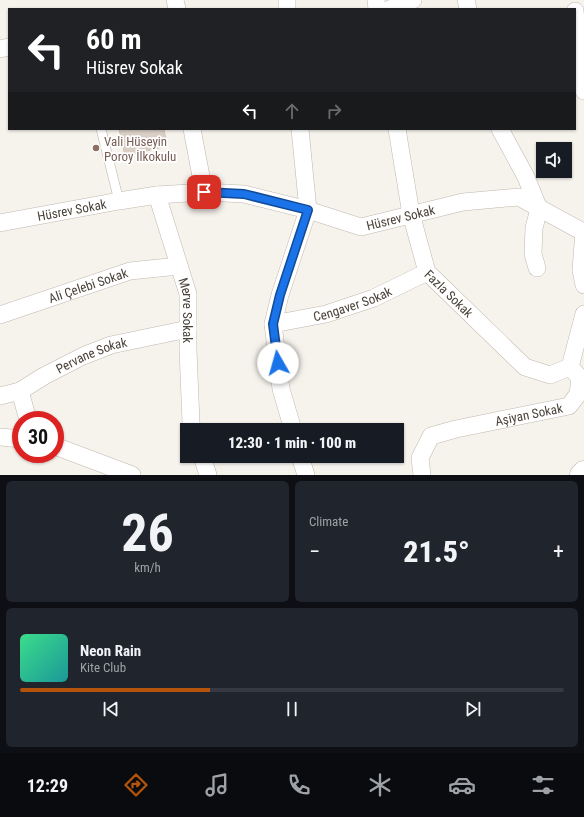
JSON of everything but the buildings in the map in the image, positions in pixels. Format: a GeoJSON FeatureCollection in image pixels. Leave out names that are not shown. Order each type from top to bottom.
{"type":"FeatureCollection","features":[{"type":"Feature","properties":{"kind":"street"},"geometry":{"type":"LineString","coordinates":[[393,8],[413,0]]}},
{"type":"Feature","properties":{"kind":"street"},"geometry":{"type":"LineString","coordinates":[[576,21],[582,85],[584,91]]}},
{"type":"Feature","properties":{"kind":"street"},"geometry":{"type":"LineString","coordinates":[[192,130],[204,192]]}},
{"type":"Feature","properties":{"kind":"street"},"geometry":{"type":"LineString","coordinates":[[291,423],[282,389],[273,324],[280,295],[308,210],[300,130]]}},
{"type":"Feature","properties":{"kind":"street","name":"Fazla Sokak"},"geometry":{"type":"LineString","coordinates":[[397,130],[411,214],[427,272],[525,367],[550,375],[570,367]]}},
{"type":"Feature","properties":{"kind":"street"},"geometry":{"type":"LineString","coordinates":[[501,130],[526,177],[539,209],[534,228],[533,254],[537,268]]}},
{"type":"Feature","properties":{"kind":"street","name":"Hüsrev Sokak"},"geometry":{"type":"LineString","coordinates":[[0,223],[119,200],[157,195],[204,192],[244,194],[308,210],[361,227],[463,202],[519,197],[584,232]]}},
{"type":"Feature","properties":{"kind":"street","name":"Merve Sokak"},"geometry":{"type":"LineString","coordinates":[[157,195],[188,294],[191,423]]}},
{"type":"Feature","properties":{"kind":"street"},"geometry":{"type":"LineString","coordinates":[[584,232],[581,270],[584,286]]}},
{"type":"Feature","properties":{"kind":"street","name":"Ali Çelebi Sokak"},"geometry":{"type":"LineString","coordinates":[[0,315],[130,271],[179,266]]}},
{"type":"Feature","properties":{"kind":"street","name":"Cengaver Sokak"},"geometry":{"type":"LineString","coordinates":[[273,324],[326,314],[374,298],[427,272]]}},
{"type":"Feature","properties":{"kind":"street"},"geometry":{"type":"LineString","coordinates":[[570,367],[584,314]]}},
{"type":"Feature","properties":{"kind":"street","name":"Pervane Sokak"},"geometry":{"type":"LineString","coordinates":[[0,396],[20,391],[44,376],[83,356],[111,345],[188,329]]}},
{"type":"Feature","properties":{"kind":"street","name":"Aşiyan Sokak"},"geometry":{"type":"LineString","coordinates":[[422,475],[420,458],[431,436],[456,428],[569,406],[578,394],[580,378],[570,367]]}},
{"type":"Feature","properties":{"kind":"street"},"geometry":{"type":"LineString","coordinates":[[20,391],[26,411]]}},
{"type":"Feature","properties":{"kind":"street"},"geometry":{"type":"LineString","coordinates":[[0,437],[12,438]]}},
{"type":"Feature","properties":{"kind":"street"},"geometry":{"type":"LineString","coordinates":[[64,449],[132,475]]}},
{"type":"Feature","properties":{"kind":"street"},"geometry":{"type":"LineString","coordinates":[[204,463],[208,475]]}},
{"type":"Feature","properties":{"kind":"street"},"geometry":{"type":"LineString","coordinates":[[302,463],[306,475]]}},
{"type":"Feature","properties":{"kind":"street"},"geometry":{"type":"LineString","coordinates":[[581,475],[584,472]]}},
{"type":"Feature","properties":{"kind":"lane"},"geometry":{"type":"LineString","coordinates":[[101,130],[119,200]]}},
{"type":"Feature","properties":{"kind":"place","name":"Vali Hüseyin Poroy İlkokulu"},"geometry":{"type":"Point","coordinates":[96,148]}},
{"type":"Feature","properties":{"kind":"route"},"geometry":{"type":"LineString","coordinates":[[204,192],[244,194],[308,210],[280,295],[273,324],[278,363]]}}]}
